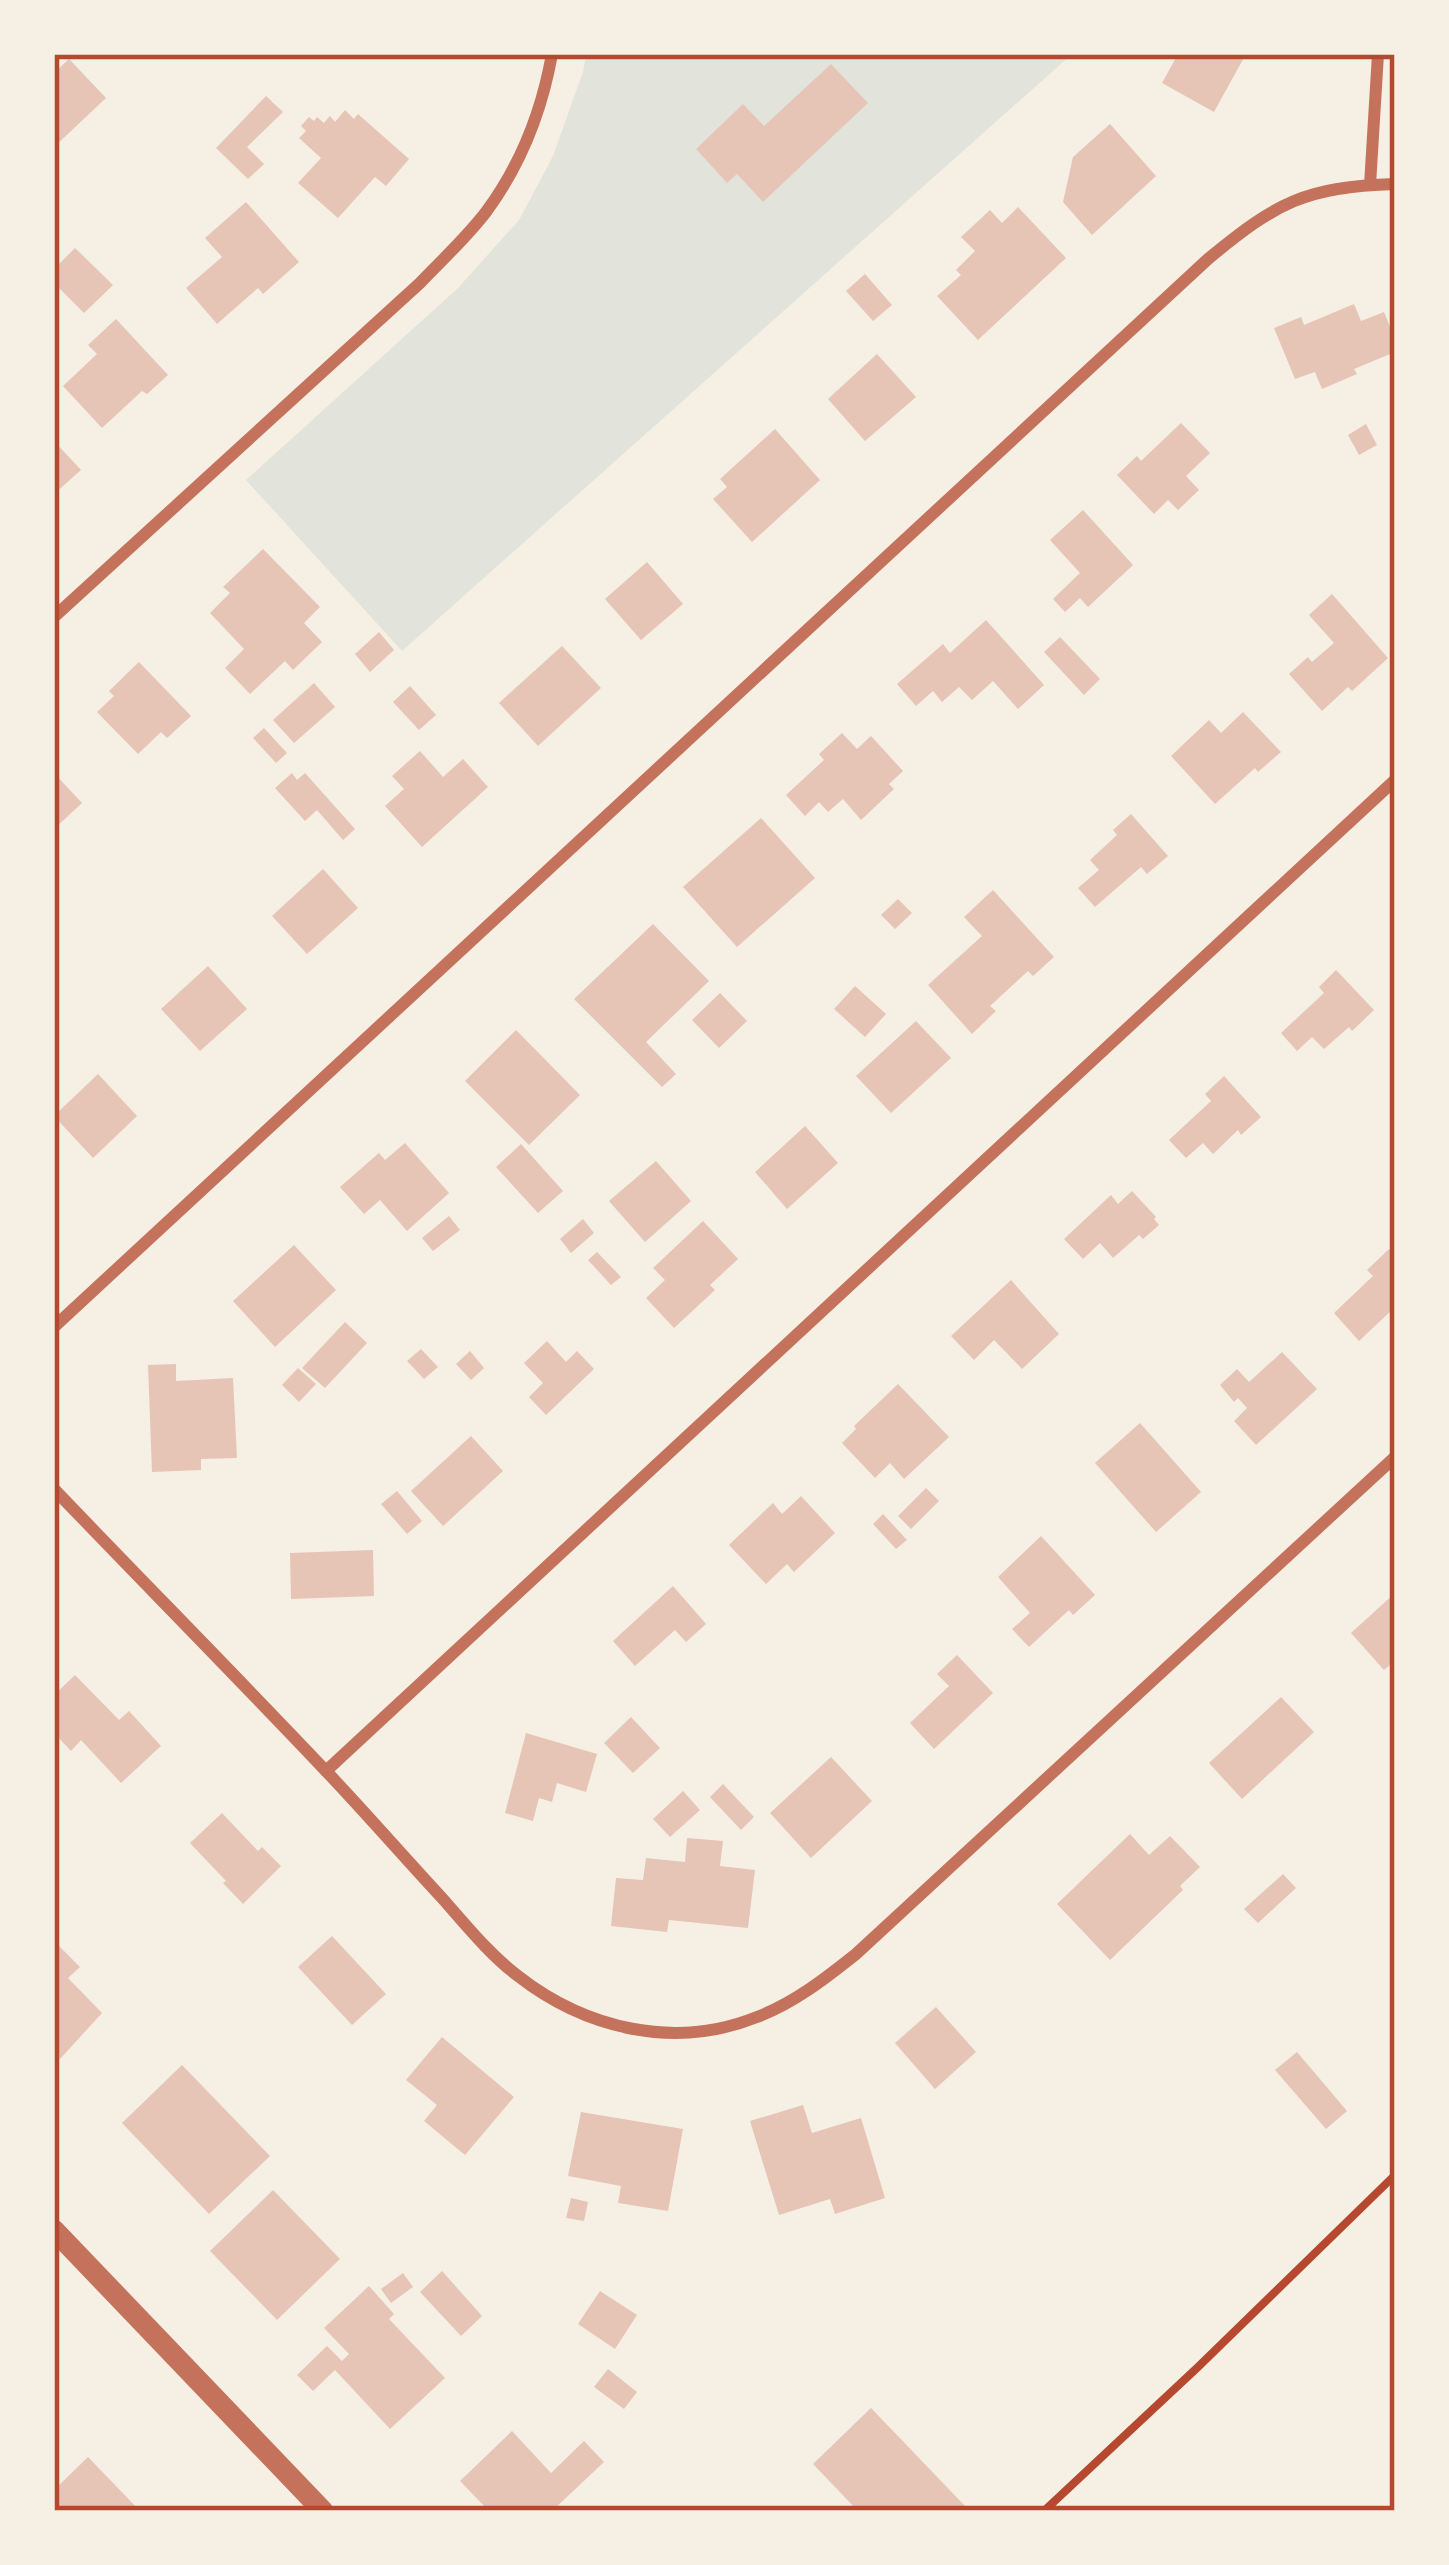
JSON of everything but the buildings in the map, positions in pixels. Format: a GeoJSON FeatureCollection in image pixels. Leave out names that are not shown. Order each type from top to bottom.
{"type":"FeatureCollection","features":[{"type":"Feature","properties":{"kind":"street"},"geometry":{"type":"LineString","coordinates":[[54,617],[466,235],[500,190],[533,127],[552,54]]}},
{"type":"Feature","properties":{"kind":"street"},"geometry":{"type":"LineString","coordinates":[[1370,185],[1378,54]]}},
{"type":"Feature","properties":{"kind":"street"},"geometry":{"type":"LineString","coordinates":[[54,1327],[1208,259],[1284,204],[1323,190],[1395,184]]}},
{"type":"Feature","properties":{"kind":"street"},"geometry":{"type":"LineString","coordinates":[[326,1771],[1395,780]]}},
{"type":"Feature","properties":{"kind":"street"},"geometry":{"type":"LineString","coordinates":[[54,1489],[518,1976],[604,2023],[675,2033],[705,2031],[759,2017],[856,1954],[1395,1457]]}},
{"type":"Feature","properties":{"kind":"street"},"geometry":{"type":"LineString","coordinates":[[54,2230],[323,2511]]}},
{"type":"Feature","properties":{"kind":"path"},"geometry":{"type":"LineString","coordinates":[[1044,2511],[1395,2175]]}},
{"type":"Feature","properties":{"kind":"shaded area"},"geometry":{"type":"Polygon","coordinates":[[[586,54],[1072,54],[402,651],[246,480],[458,288],[519,220],[553,156],[586,54]]]}}]}
